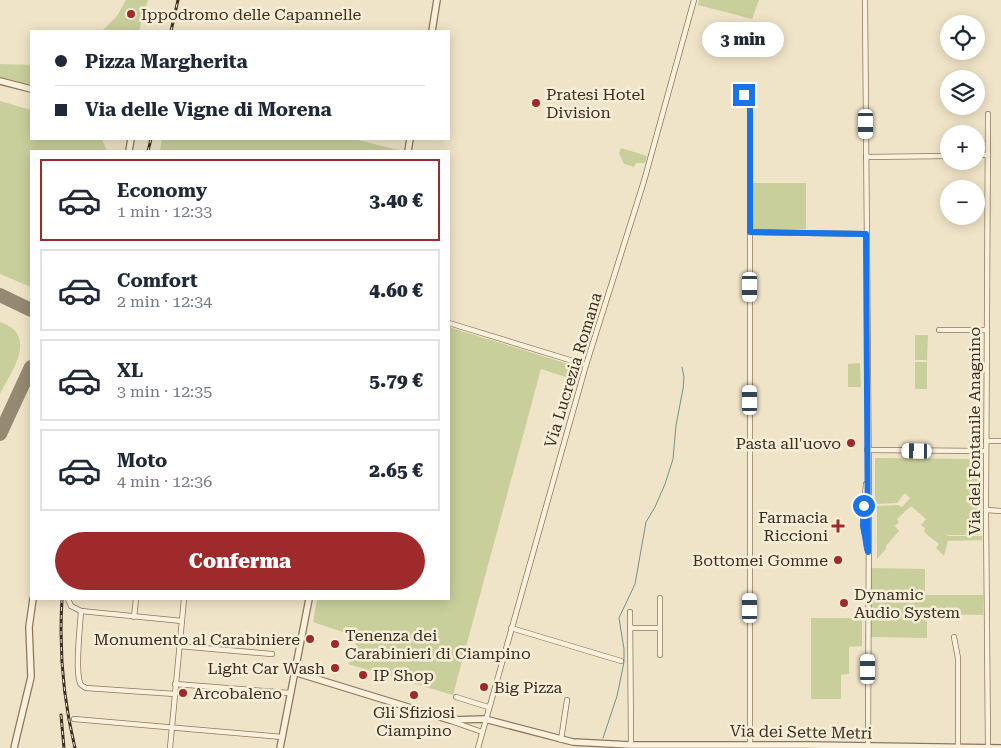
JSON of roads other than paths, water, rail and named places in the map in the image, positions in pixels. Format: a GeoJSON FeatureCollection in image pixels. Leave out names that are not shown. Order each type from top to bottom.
{"type":"FeatureCollection","features":[{"type":"Feature","properties":{"kind":"street"},"geometry":{"type":"LineString","coordinates":[[432,30],[437,0]]}},
{"type":"Feature","properties":{"kind":"street","name":"Via Lucrezia Romana"},"geometry":{"type":"LineString","coordinates":[[478,748],[488,707],[586,365],[644,181],[694,0]]}},
{"type":"Feature","properties":{"kind":"street"},"geometry":{"type":"LineString","coordinates":[[865,0],[868,473],[863,512],[868,552],[869,747]]}},
{"type":"Feature","properties":{"kind":"street"},"geometry":{"type":"LineString","coordinates":[[0,81],[30,89]]}},
{"type":"Feature","properties":{"kind":"street"},"geometry":{"type":"LineString","coordinates":[[744,95],[749,101],[750,108],[750,746]]}},
{"type":"Feature","properties":{"kind":"street","name":"Via del Fontanile Anagnino"},"geometry":{"type":"LineString","coordinates":[[988,114],[986,441],[988,748]]}},
{"type":"Feature","properties":{"kind":"street"},"geometry":{"type":"LineString","coordinates":[[866,157],[940,156]]}},
{"type":"Feature","properties":{"kind":"street"},"geometry":{"type":"LineString","coordinates":[[750,232],[866,234]]}},
{"type":"Feature","properties":{"kind":"street"},"geometry":{"type":"LineString","coordinates":[[450,323],[586,365]]}},
{"type":"Feature","properties":{"kind":"street"},"geometry":{"type":"LineString","coordinates":[[939,330],[987,330]]}},
{"type":"Feature","properties":{"kind":"street"},"geometry":{"type":"LineString","coordinates":[[986,441],[1001,441]]}},
{"type":"Feature","properties":{"kind":"street"},"geometry":{"type":"LineString","coordinates":[[867,450],[986,451]]}},
{"type":"Feature","properties":{"kind":"street"},"geometry":{"type":"LineString","coordinates":[[986,510],[1001,511]]}},
{"type":"Feature","properties":{"kind":"street"},"geometry":{"type":"LineString","coordinates":[[660,598],[660,655]]}},
{"type":"Feature","properties":{"kind":"street"},"geometry":{"type":"LineString","coordinates":[[14,748],[31,678],[29,628],[33,600]]}},
{"type":"Feature","properties":{"kind":"street"},"geometry":{"type":"LineString","coordinates":[[68,600],[71,606],[81,611],[182,621]]}},
{"type":"Feature","properties":{"kind":"street"},"geometry":{"type":"LineString","coordinates":[[134,617],[136,600]]}},
{"type":"Feature","properties":{"kind":"street"},"geometry":{"type":"LineString","coordinates":[[170,748],[184,600]]}},
{"type":"Feature","properties":{"kind":"street"},"geometry":{"type":"LineString","coordinates":[[280,748],[309,600]]}},
{"type":"Feature","properties":{"kind":"street"},"geometry":{"type":"LineString","coordinates":[[81,611],[79,666],[82,686],[86,688],[175,694]]}},
{"type":"Feature","properties":{"kind":"street"},"geometry":{"type":"LineString","coordinates":[[630,612],[631,747]]}},
{"type":"Feature","properties":{"kind":"street"},"geometry":{"type":"LineString","coordinates":[[511,628],[621,661]]}},
{"type":"Feature","properties":{"kind":"street"},"geometry":{"type":"LineString","coordinates":[[630,628],[660,628]]}},
{"type":"Feature","properties":{"kind":"street"},"geometry":{"type":"LineString","coordinates":[[954,637],[958,661],[958,747]]}},
{"type":"Feature","properties":{"kind":"street"},"geometry":{"type":"LineString","coordinates":[[179,646],[272,654]]}},
{"type":"Feature","properties":{"kind":"street","name":"Via dei Sette Metri"},"geometry":{"type":"LineString","coordinates":[[294,672],[450,720],[485,720],[561,740],[631,747],[1001,748]]}},
{"type":"Feature","properties":{"kind":"street"},"geometry":{"type":"LineString","coordinates":[[175,684],[290,693]]}},
{"type":"Feature","properties":{"kind":"street"},"geometry":{"type":"LineString","coordinates":[[456,697],[488,707]]}},
{"type":"Feature","properties":{"kind":"street"},"geometry":{"type":"LineString","coordinates":[[561,740],[567,700]]}},
{"type":"Feature","properties":{"kind":"street"},"geometry":{"type":"LineString","coordinates":[[74,719],[282,738]]}},
{"type":"Feature","properties":{"kind":"street"},"geometry":{"type":"LineString","coordinates":[[450,720],[482,732]]}},
{"type":"Feature","properties":{"kind":"waterway"},"geometry":{"type":"LineString","coordinates":[[603,738],[617,696],[624,662],[619,618],[635,584],[646,522],[665,484],[673,459],[676,425],[683,389],[684,377],[682,367]]}},
{"type":"Feature","properties":{"kind":"railway"},"geometry":{"type":"LineString","coordinates":[[171,30],[178,0]]}},
{"type":"Feature","properties":{"kind":"railway"},"geometry":{"type":"LineString","coordinates":[[148,150],[151,140]]}},
{"type":"Feature","properties":{"kind":"railway"},"geometry":{"type":"LineString","coordinates":[[62,600],[63,674],[67,711],[75,748]]}},
{"type":"Feature","properties":{"kind":"railway"},"geometry":{"type":"LineString","coordinates":[[61,715],[64,748]]}},
{"type":"Feature","properties":{"kind":"place","name":"Ippodromo delle Capannelle"},"geometry":{"type":"Point","coordinates":[131,14]}},
{"type":"Feature","properties":{"kind":"place","name":"Pratesi Hotel Division"},"geometry":{"type":"Point","coordinates":[536,103]}},
{"type":"Feature","properties":{"kind":"place","name":"Pasta all'uovo"},"geometry":{"type":"Point","coordinates":[851,443]}},
{"type":"Feature","properties":{"kind":"place","name":"Farmacia Riccioni"},"geometry":{"type":"Point","coordinates":[838,526]}},
{"type":"Feature","properties":{"kind":"place","name":"Bottomei Gomme"},"geometry":{"type":"Point","coordinates":[838,560]}},
{"type":"Feature","properties":{"kind":"place","name":"Dynamic Audio System"},"geometry":{"type":"Point","coordinates":[844,603]}},
{"type":"Feature","properties":{"kind":"place","name":"Monumento al Carabiniere"},"geometry":{"type":"Point","coordinates":[310,639]}},
{"type":"Feature","properties":{"kind":"place","name":"Tenenza dei Carabinieri di Ciampino"},"geometry":{"type":"Point","coordinates":[335,644]}},
{"type":"Feature","properties":{"kind":"place","name":"Light Car Wash"},"geometry":{"type":"Point","coordinates":[335,668]}},
{"type":"Feature","properties":{"kind":"place","name":"IP Shop"},"geometry":{"type":"Point","coordinates":[363,675]}},
{"type":"Feature","properties":{"kind":"place","name":"Big Pizza"},"geometry":{"type":"Point","coordinates":[484,687]}},
{"type":"Feature","properties":{"kind":"place","name":"Arcobaleno"},"geometry":{"type":"Point","coordinates":[183,693]}},
{"type":"Feature","properties":{"kind":"place","name":"Gli Sfiziosi Ciampino"},"geometry":{"type":"Point","coordinates":[414,695]}}]}
